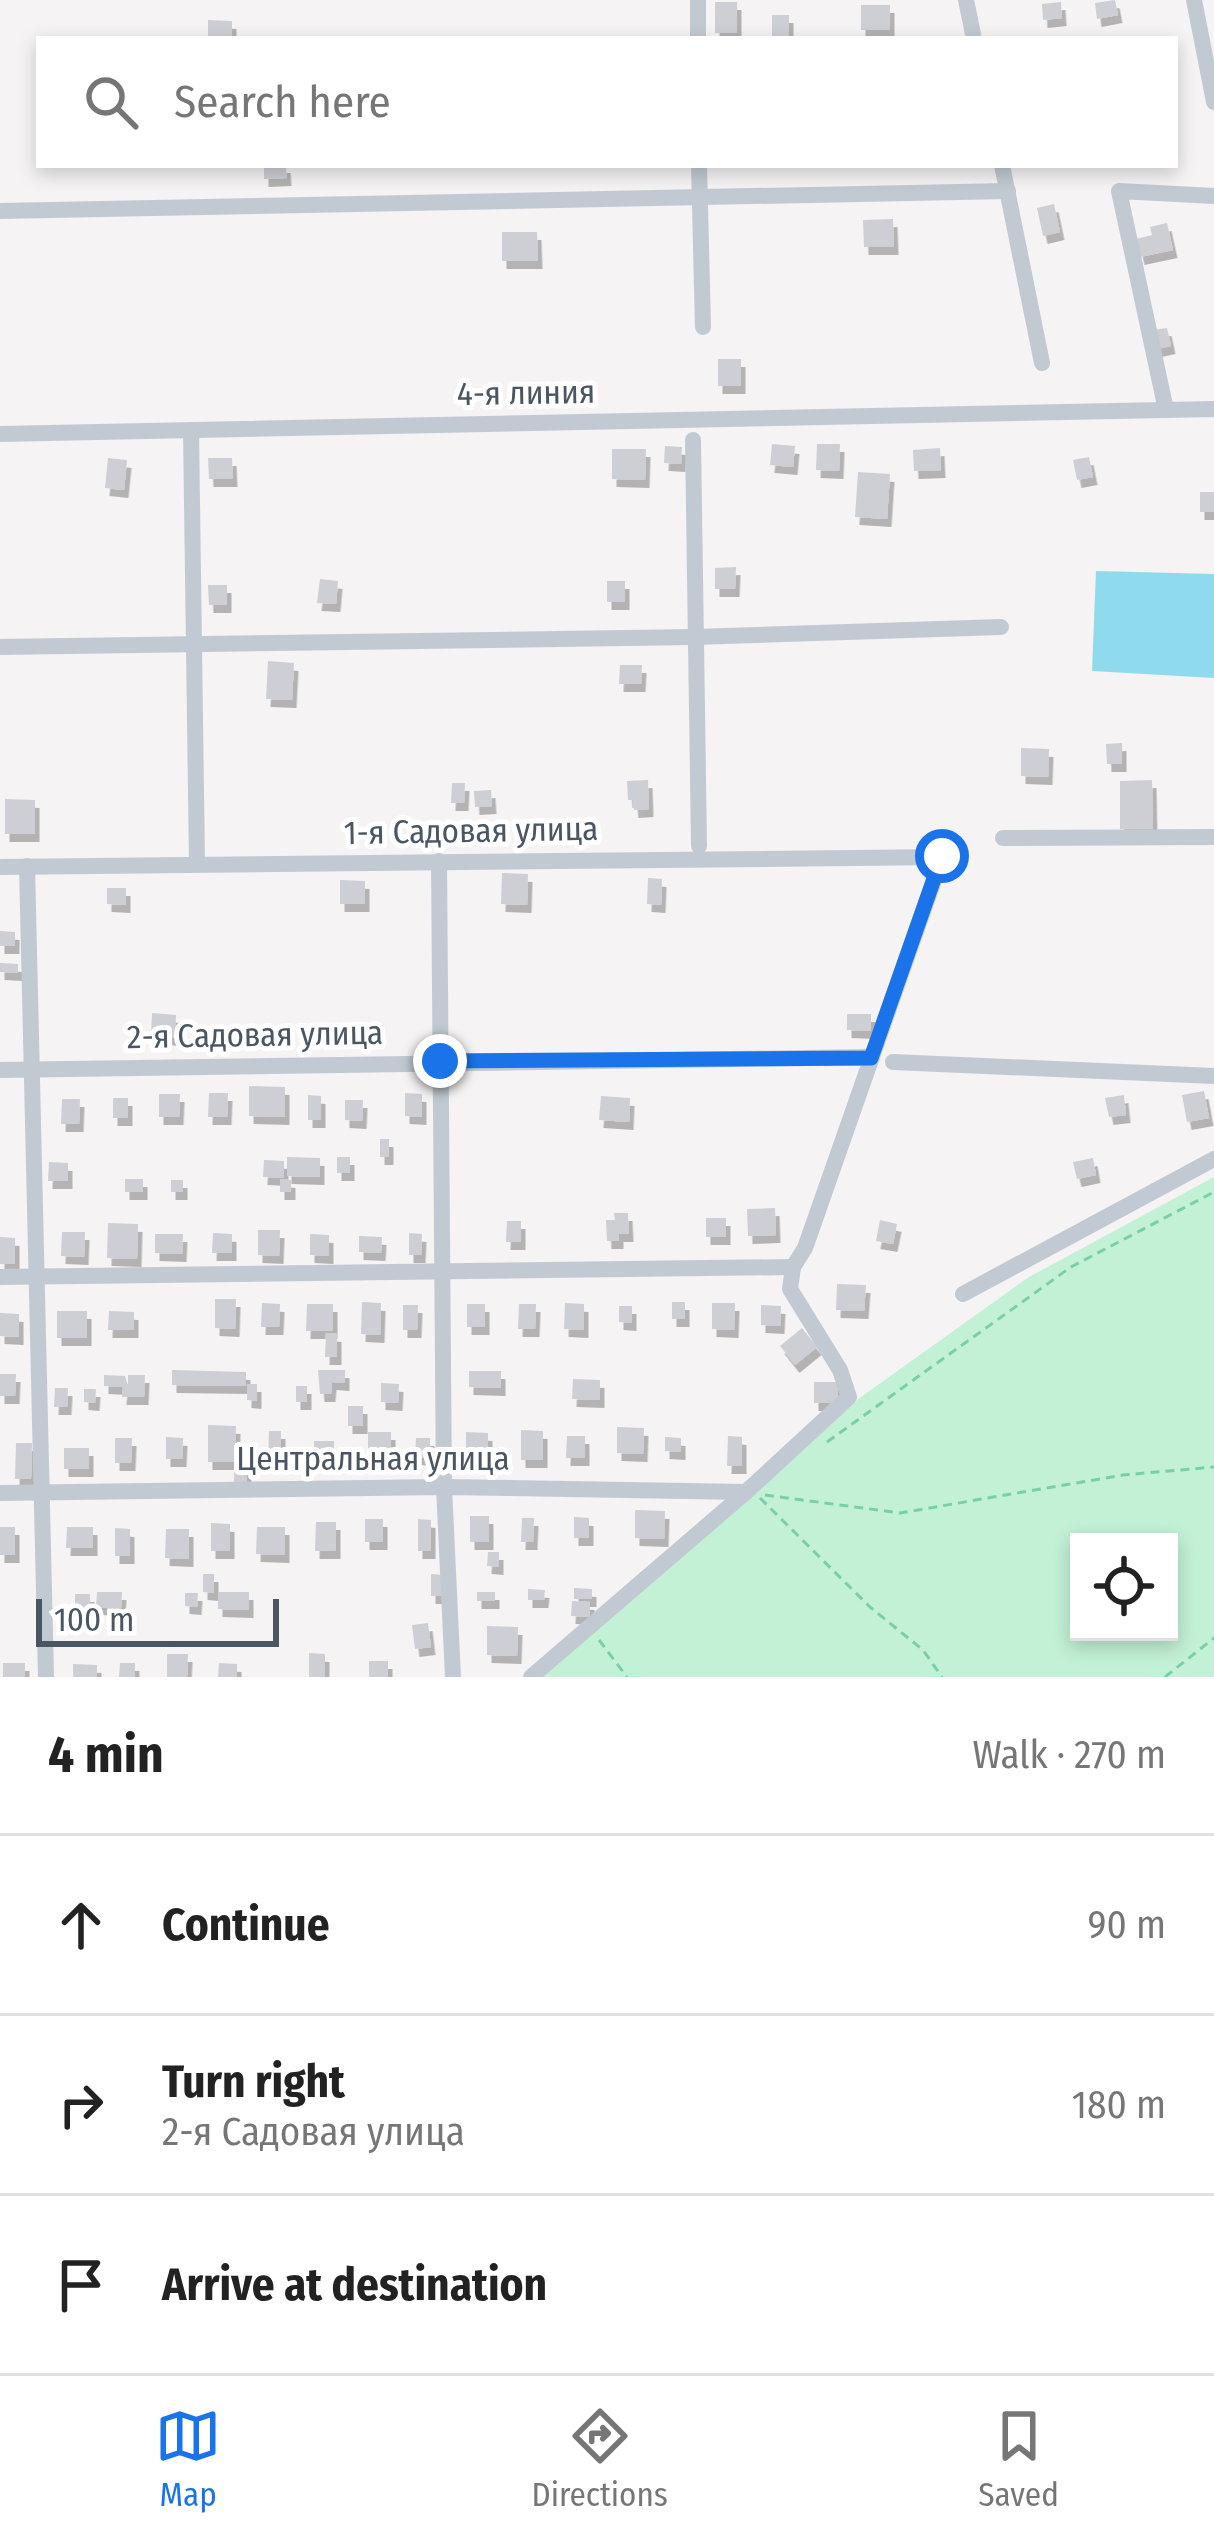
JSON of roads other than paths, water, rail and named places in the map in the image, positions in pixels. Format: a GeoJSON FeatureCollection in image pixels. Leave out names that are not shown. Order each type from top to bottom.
{"type":"FeatureCollection","features":[{"type":"Feature","properties":{"kind":"street"},"geometry":{"type":"LineString","coordinates":[[698,0],[698,36]]}},
{"type":"Feature","properties":{"kind":"street"},"geometry":{"type":"LineString","coordinates":[[966,0],[973,36]]}},
{"type":"Feature","properties":{"kind":"street"},"geometry":{"type":"LineString","coordinates":[[1194,0],[1214,102]]}},
{"type":"Feature","properties":{"kind":"street"},"geometry":{"type":"LineString","coordinates":[[699,168],[703,327]]}},
{"type":"Feature","properties":{"kind":"street"},"geometry":{"type":"LineString","coordinates":[[1003,168],[1042,363]]}},
{"type":"Feature","properties":{"kind":"street"},"geometry":{"type":"LineString","coordinates":[[0,211],[1008,191]]}},
{"type":"Feature","properties":{"kind":"street"},"geometry":{"type":"LineString","coordinates":[[1166,410],[1118,191],[1214,196]]}},
{"type":"Feature","properties":{"kind":"street","name":"4-я линия"},"geometry":{"type":"LineString","coordinates":[[0,434],[1214,409]]}},
{"type":"Feature","properties":{"kind":"street"},"geometry":{"type":"LineString","coordinates":[[191,430],[197,864]]}},
{"type":"Feature","properties":{"kind":"street"},"geometry":{"type":"LineString","coordinates":[[693,440],[699,846]]}},
{"type":"Feature","properties":{"kind":"street"},"geometry":{"type":"LineString","coordinates":[[0,646],[694,637],[1001,627]]}},
{"type":"Feature","properties":{"kind":"street"},"geometry":{"type":"LineString","coordinates":[[1003,838],[1214,837]]}},
{"type":"Feature","properties":{"kind":"street","name":"1-я Садовая улица"},"geometry":{"type":"LineString","coordinates":[[0,867],[942,856],[871,1058]]}},
{"type":"Feature","properties":{"kind":"street"},"geometry":{"type":"LineString","coordinates":[[439,861],[444,1487],[453,1677]]}},
{"type":"Feature","properties":{"kind":"street"},"geometry":{"type":"LineString","coordinates":[[27,866],[46,1677]]}},
{"type":"Feature","properties":{"kind":"street"},"geometry":{"type":"LineString","coordinates":[[531,1677],[750,1493],[849,1397],[840,1370],[790,1289],[793,1267],[805,1248],[871,1058]]}},
{"type":"Feature","properties":{"kind":"street","name":"2-я Садовая улица"},"geometry":{"type":"LineString","coordinates":[[0,1070],[871,1058]]}},
{"type":"Feature","properties":{"kind":"street"},"geometry":{"type":"LineString","coordinates":[[893,1062],[1214,1076]]}},
{"type":"Feature","properties":{"kind":"street"},"geometry":{"type":"LineString","coordinates":[[963,1294],[1214,1159]]}},
{"type":"Feature","properties":{"kind":"street"},"geometry":{"type":"LineString","coordinates":[[0,1277],[793,1267]]}},
{"type":"Feature","properties":{"kind":"street","name":"Центральная улица"},"geometry":{"type":"LineString","coordinates":[[0,1493],[444,1487],[750,1493]]}},
{"type":"Feature","properties":{"kind":"street"},"geometry":{"type":"LineString","coordinates":[[545,1677],[574,1655]]}},
{"type":"Feature","properties":{"kind":"water"},"geometry":{"type":"Polygon","coordinates":[[[1096,571],[1214,574],[1214,678],[1092,671],[1096,571]]]}}]}
